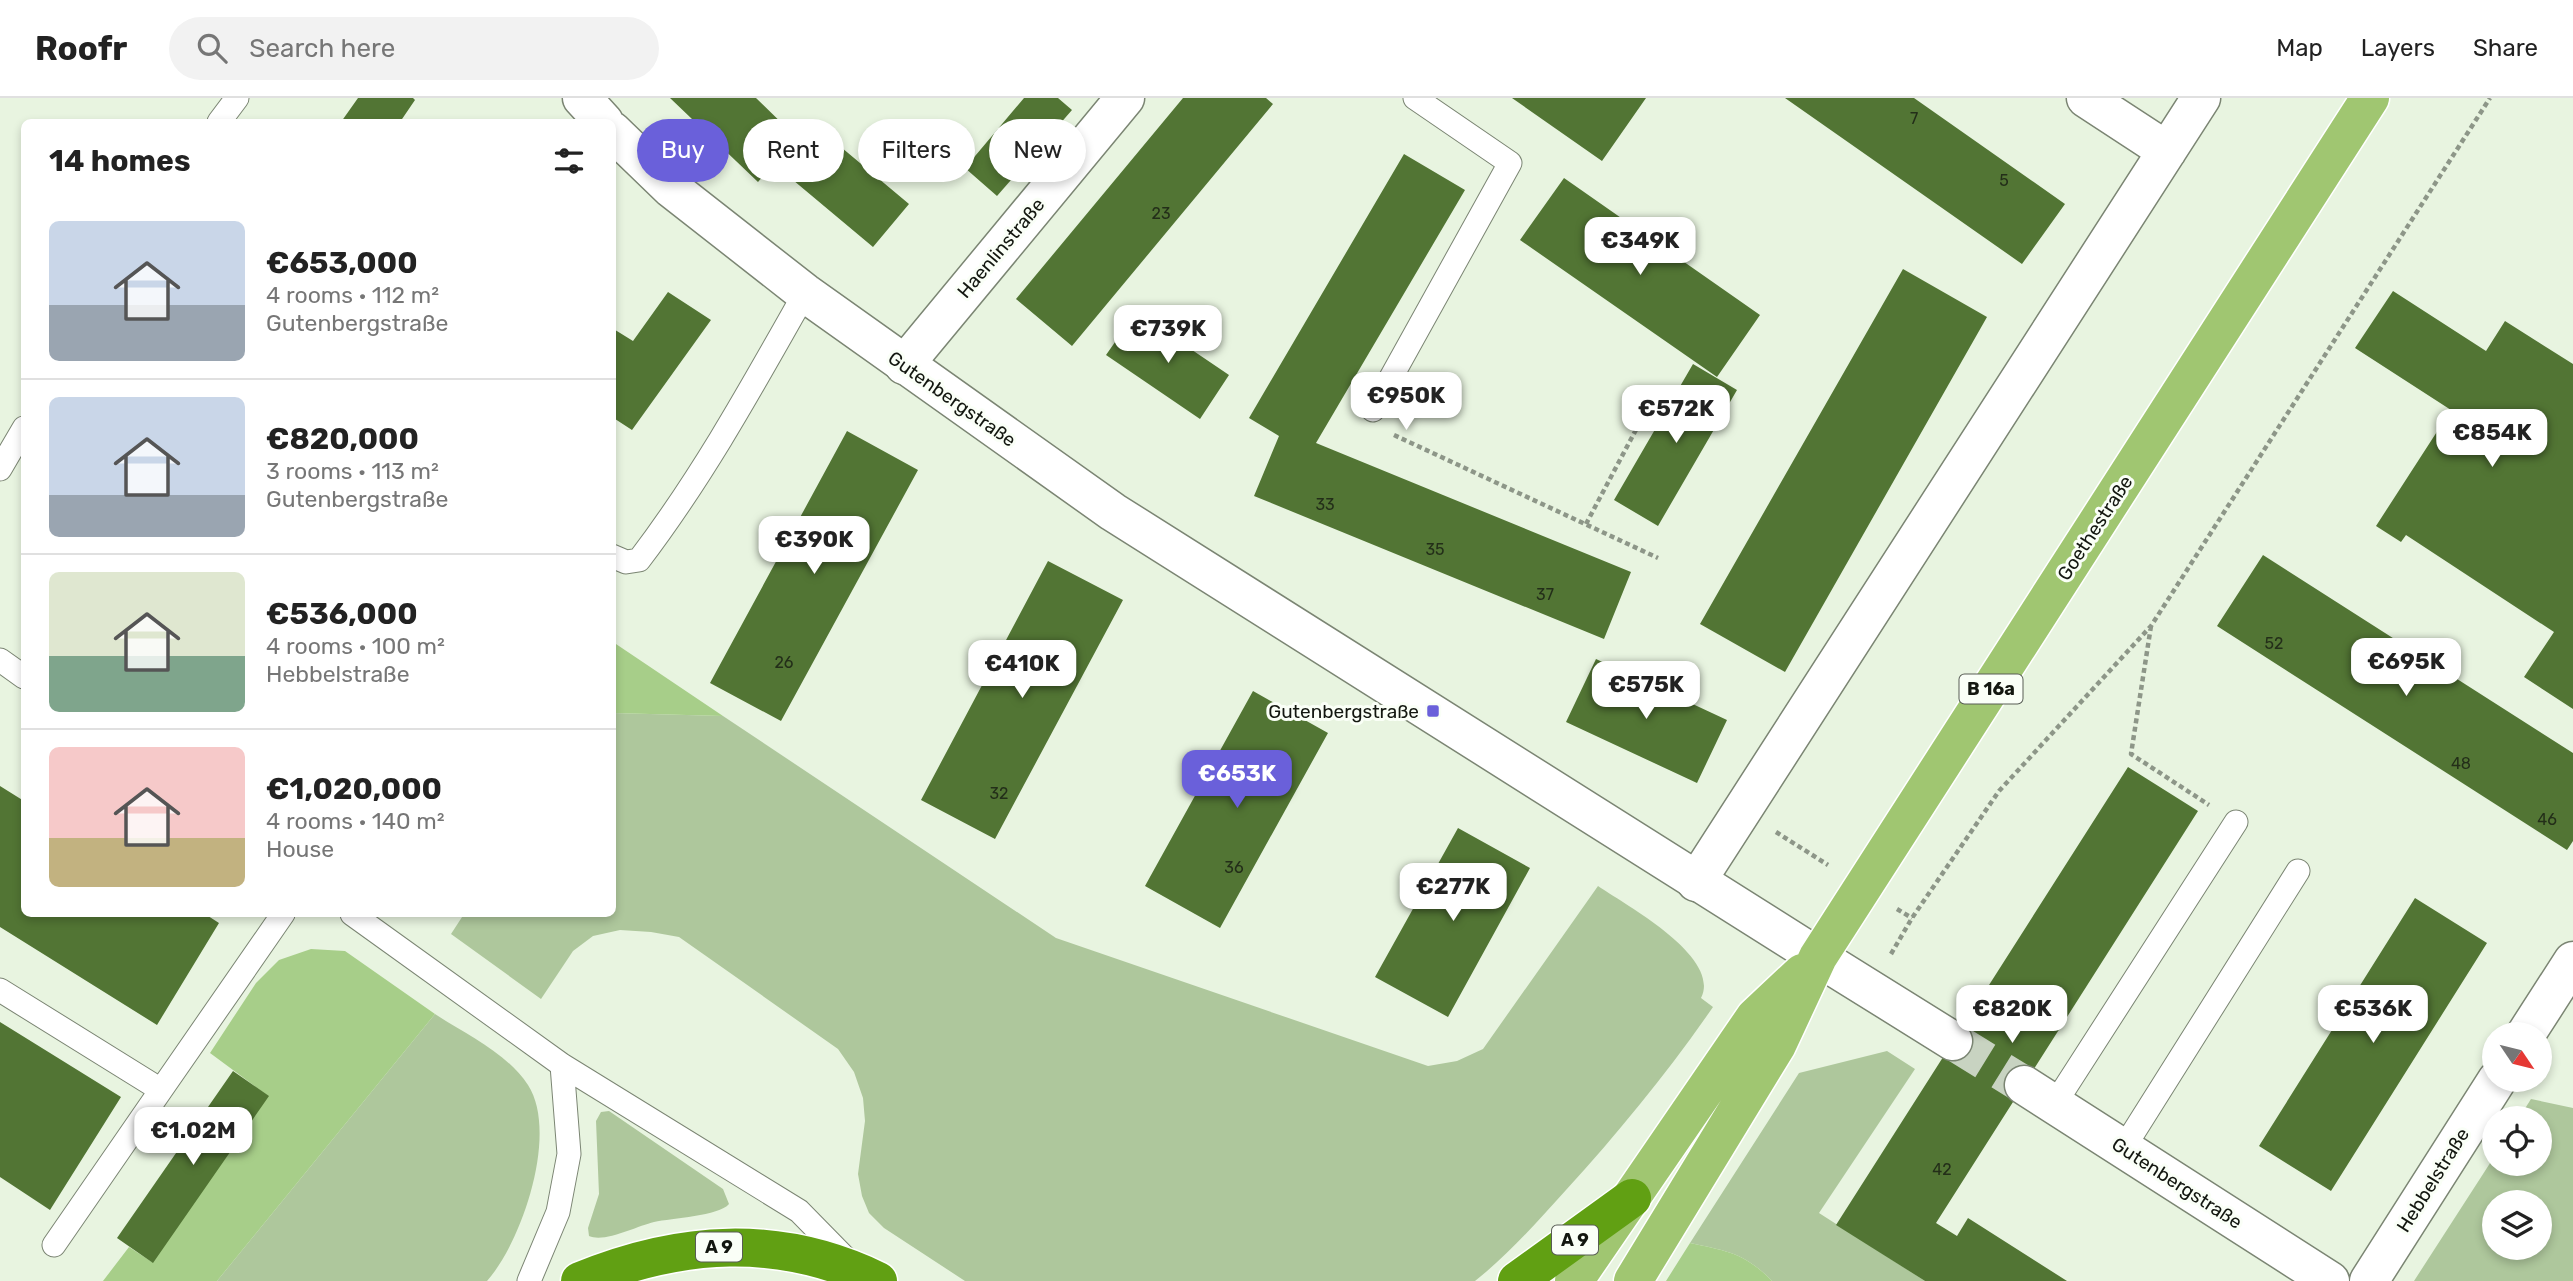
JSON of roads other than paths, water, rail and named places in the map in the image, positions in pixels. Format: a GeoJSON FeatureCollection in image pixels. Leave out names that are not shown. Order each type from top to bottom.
{"type":"FeatureCollection","features":[{"type":"Feature","properties":{"kind":"highway","name":"A 9"},"geometry":{"type":"LineString","coordinates":[[1517,1281],[1632,1198]]}},
{"type":"Feature","properties":{"kind":"highway","name":"A 9"},"geometry":{"type":"LineString","coordinates":[[580,1281],[625,1263],[674,1252],[720,1247],[763,1247],[813,1255],[869,1277]]}},
{"type":"Feature","properties":{"kind":"main road","name":"Goethestraße"},"geometry":{"type":"LineString","coordinates":[[1818,957],[2370,98]]}},
{"type":"Feature","properties":{"kind":"main road","name":"B 16a"},"geometry":{"type":"LineString","coordinates":[[1574,1281],[1755,1017],[1818,957]]}},
{"type":"Feature","properties":{"kind":"main road","name":"B 16a"},"geometry":{"type":"LineString","coordinates":[[1633,1281],[1777,1045],[1818,957]]}},
{"type":"Feature","properties":{"kind":"street"},"geometry":{"type":"LineString","coordinates":[[582,98],[601,119]]}},
{"type":"Feature","properties":{"kind":"street","name":"Haenlinstraße"},"geometry":{"type":"LineString","coordinates":[[904,365],[1125,98]]}},
{"type":"Feature","properties":{"kind":"street"},"geometry":{"type":"LineString","coordinates":[[2086,98],[2167,151]]}},
{"type":"Feature","properties":{"kind":"street"},"geometry":{"type":"LineString","coordinates":[[1696,882],[2201,98]]}},
{"type":"Feature","properties":{"kind":"street","name":"Gutenbergstraße"},"geometry":{"type":"LineString","coordinates":[[616,135],[671,188],[804,293],[1113,512],[1433,711],[1696,882],[1953,1041]]}},
{"type":"Feature","properties":{"kind":"street"},"geometry":{"type":"LineString","coordinates":[[2534,1022],[2573,961]]}},
{"type":"Feature","properties":{"kind":"street","name":"Hebbelstraße"},"geometry":{"type":"LineString","coordinates":[[2369,1281],[2489,1092]]}},
{"type":"Feature","properties":{"kind":"street","name":"Gutenbergstraße"},"geometry":{"type":"LineString","coordinates":[[2039,1095],[2330,1281]]}},
{"type":"Feature","properties":{"kind":"lane"},"geometry":{"type":"LineString","coordinates":[[221,119],[237,98]]}},
{"type":"Feature","properties":{"kind":"lane"},"geometry":{"type":"LineString","coordinates":[[1373,410],[1510,163],[1415,98]]}},
{"type":"Feature","properties":{"kind":"lane"},"geometry":{"type":"LineString","coordinates":[[616,558],[626,562],[639,560],[670,519],[719,443],[804,293]]}},
{"type":"Feature","properties":{"kind":"lane"},"geometry":{"type":"LineString","coordinates":[[0,470],[21,433]]}},
{"type":"Feature","properties":{"kind":"lane"},"geometry":{"type":"LineString","coordinates":[[0,660],[21,675]]}},
{"type":"Feature","properties":{"kind":"lane"},"geometry":{"type":"LineString","coordinates":[[2039,1095],[2236,822]]}},
{"type":"Feature","properties":{"kind":"lane"},"geometry":{"type":"LineString","coordinates":[[2123,1149],[2298,872]]}},
{"type":"Feature","properties":{"kind":"lane"},"geometry":{"type":"LineString","coordinates":[[54,1245],[281,917]]}},
{"type":"Feature","properties":{"kind":"lane"},"geometry":{"type":"LineString","coordinates":[[362,917],[562,1065],[799,1211],[869,1277]]}},
{"type":"Feature","properties":{"kind":"lane"},"geometry":{"type":"LineString","coordinates":[[0,990],[161,1090]]}},
{"type":"Feature","properties":{"kind":"lane"},"geometry":{"type":"LineString","coordinates":[[529,1281],[558,1212],[569,1154],[562,1065]]}},
{"type":"Feature","properties":{"kind":"tunnel"},"geometry":{"type":"LineString","coordinates":[[1953,1041],[2024,1085]]}},
{"type":"Feature","properties":{"kind":"place","name":"Gutenbergstraße"},"geometry":{"type":"Point","coordinates":[1433,711]}}]}
